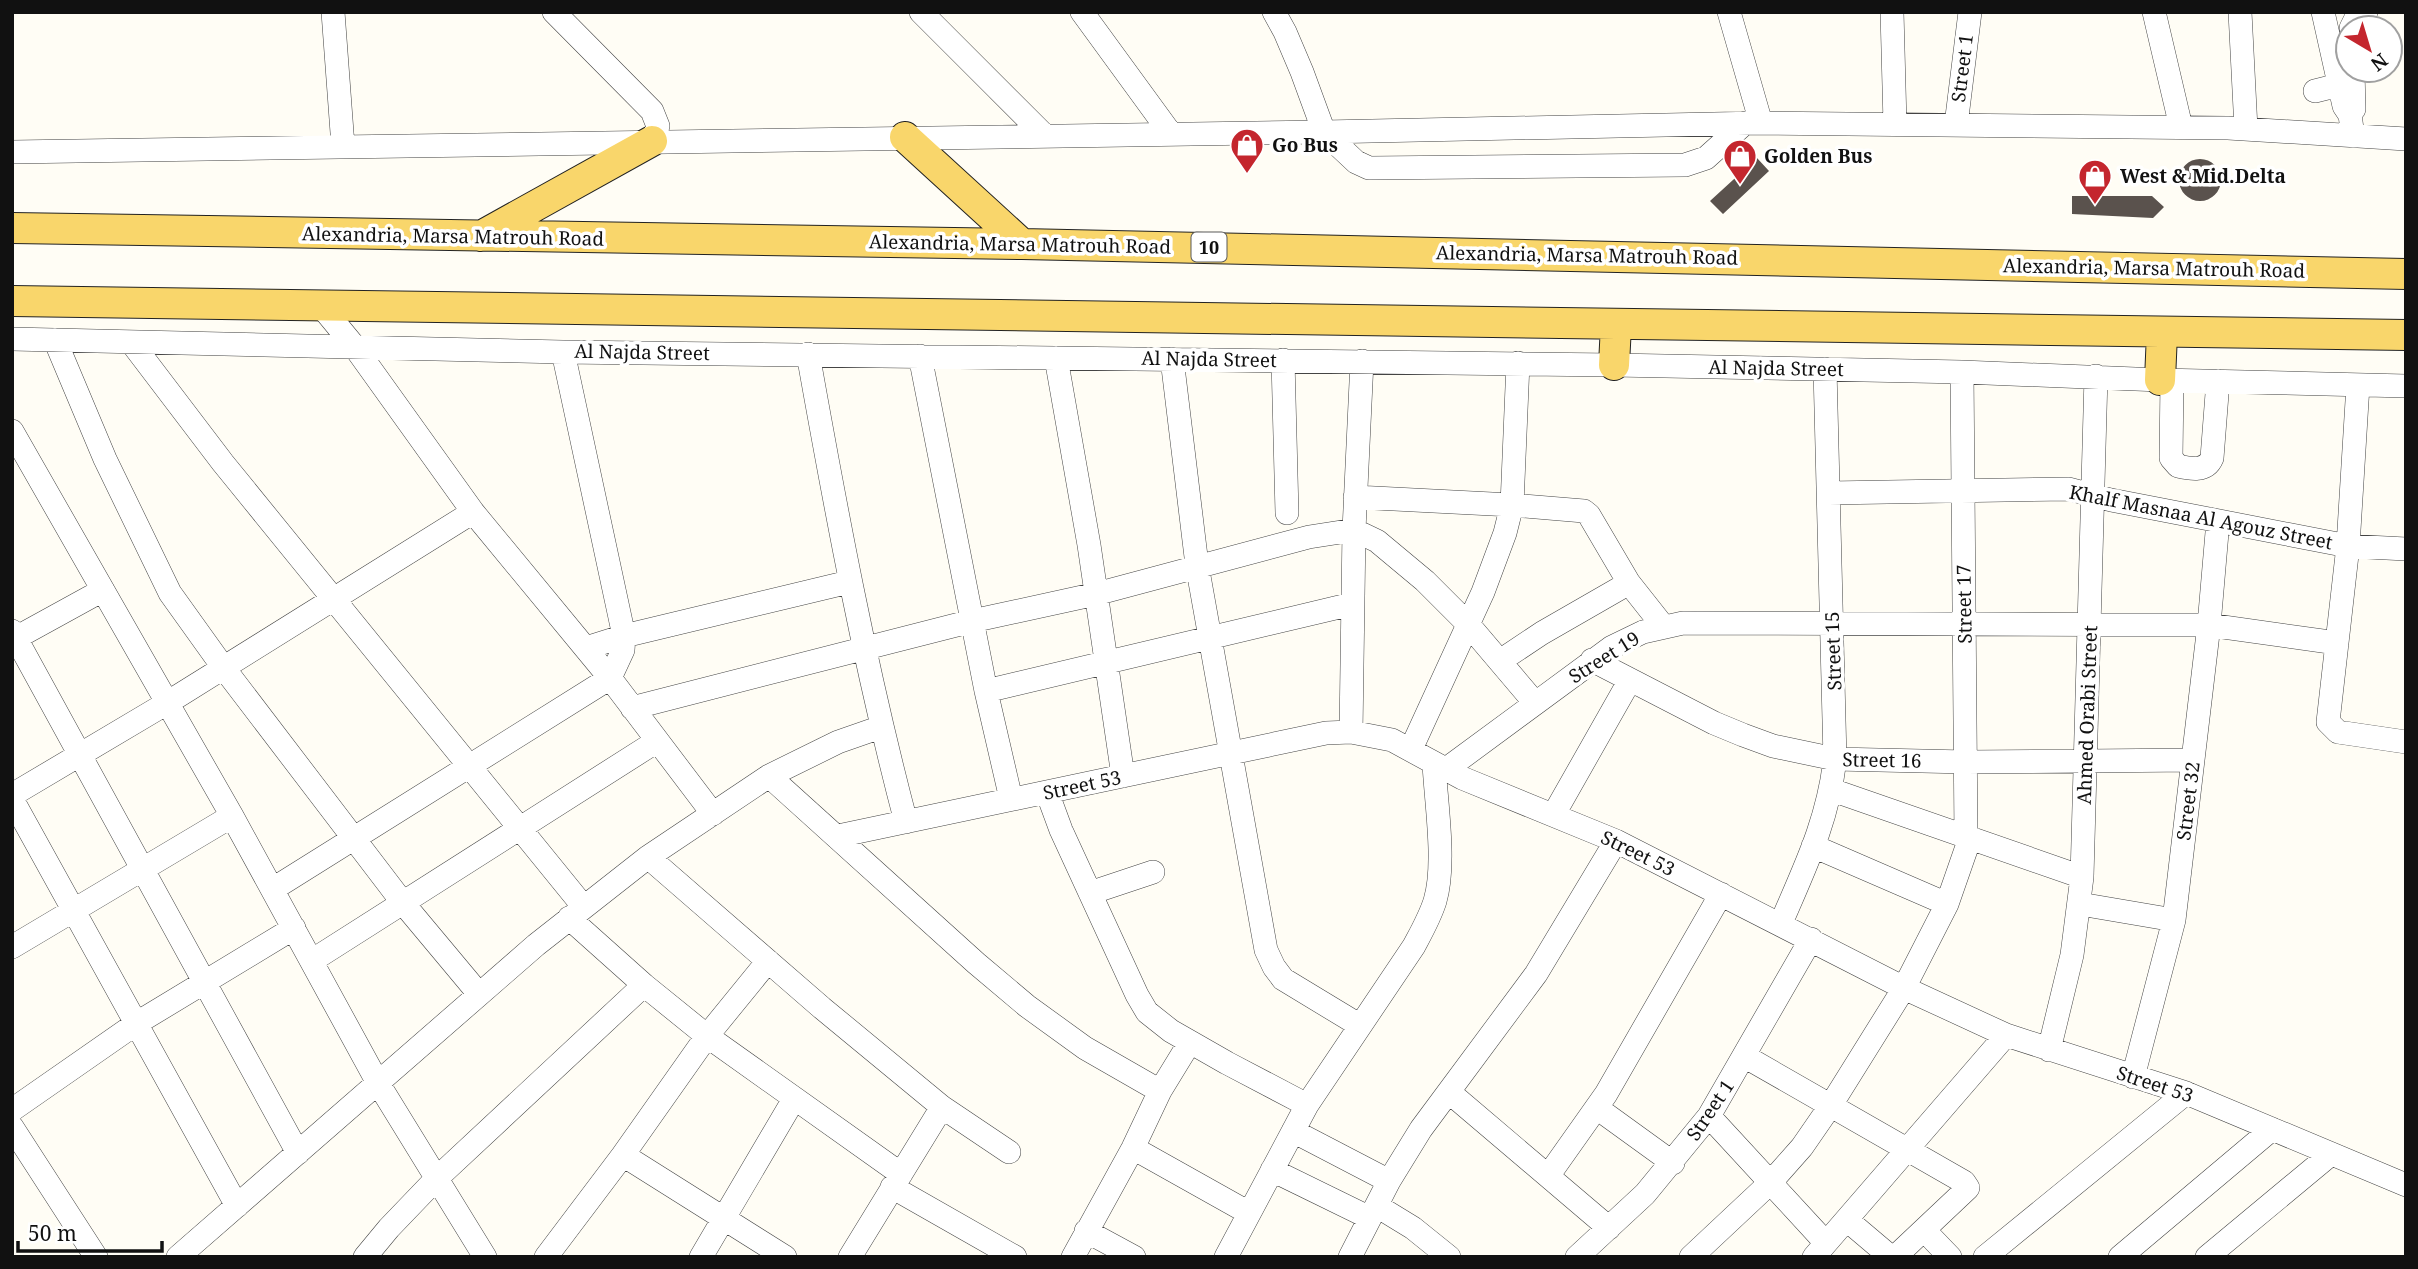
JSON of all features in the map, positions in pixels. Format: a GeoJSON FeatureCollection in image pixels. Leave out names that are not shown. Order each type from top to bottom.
{"type":"FeatureCollection","features":[{"type":"Feature","properties":{"kind":"main road"},"geometry":{"type":"LineString","coordinates":[[905,137],[1022,244]]}},
{"type":"Feature","properties":{"kind":"main road"},"geometry":{"type":"LineString","coordinates":[[479,237],[652,141]]}},
{"type":"Feature","properties":{"kind":"main road","name":"Alexandria, Marsa Matrouh Road"},"geometry":{"type":"LineString","coordinates":[[12,228],[1022,244],[2406,274]]}},
{"type":"Feature","properties":{"kind":"main road"},"geometry":{"type":"LineString","coordinates":[[12,301],[2406,335]]}},
{"type":"Feature","properties":{"kind":"main road"},"geometry":{"type":"LineString","coordinates":[[1615,365],[1616,325]]}},
{"type":"Feature","properties":{"kind":"main road"},"geometry":{"type":"LineString","coordinates":[[2162,333],[2166,380]]}},
{"type":"Feature","properties":{"kind":"street"},"geometry":{"type":"LineString","coordinates":[[333,12],[344,146]]}},
{"type":"Feature","properties":{"kind":"street"},"geometry":{"type":"LineString","coordinates":[[554,12],[652,111],[657,126],[652,141]]}},
{"type":"Feature","properties":{"kind":"street"},"geometry":{"type":"LineString","coordinates":[[921,12],[1044,135]]}},
{"type":"Feature","properties":{"kind":"street"},"geometry":{"type":"LineString","coordinates":[[1082,12],[1171,134]]}},
{"type":"Feature","properties":{"kind":"street"},"geometry":{"type":"LineString","coordinates":[[1274,12],[1302,72],[1324,132],[1356,162],[1374,170],[1685,165],[1706,158],[1753,123]]}},
{"type":"Feature","properties":{"kind":"street"},"geometry":{"type":"LineString","coordinates":[[1729,12],[1753,123]]}},
{"type":"Feature","properties":{"kind":"street"},"geometry":{"type":"LineString","coordinates":[[1892,12],[1895,124]]}},
{"type":"Feature","properties":{"kind":"street","name":"Street 1"},"geometry":{"type":"LineString","coordinates":[[1956,125],[1970,12]]}},
{"type":"Feature","properties":{"kind":"street"},"geometry":{"type":"LineString","coordinates":[[2154,12],[2181,127]]}},
{"type":"Feature","properties":{"kind":"street"},"geometry":{"type":"LineString","coordinates":[[2239,12],[2246,129]]}},
{"type":"Feature","properties":{"kind":"street"},"geometry":{"type":"LineString","coordinates":[[2323,12],[2334,44]]}},
{"type":"Feature","properties":{"kind":"street"},"geometry":{"type":"LineString","coordinates":[[2315,91],[2334,83]]}},
{"type":"Feature","properties":{"kind":"street"},"geometry":{"type":"LineString","coordinates":[[2346,84],[2344,106],[2352,125]]}},
{"type":"Feature","properties":{"kind":"street"},"geometry":{"type":"LineString","coordinates":[[12,152],[1753,123],[2246,129],[2352,125],[2406,139]]}},
{"type":"Feature","properties":{"kind":"street"},"geometry":{"type":"LineString","coordinates":[[321,306],[354,346],[473,512],[610,678],[713,814]]}},
{"type":"Feature","properties":{"kind":"street","name":"Al Najda Street"},"geometry":{"type":"LineString","coordinates":[[12,339],[563,352],[1825,369],[2406,386]]}},
{"type":"Feature","properties":{"kind":"street"},"geometry":{"type":"LineString","coordinates":[[55,340],[105,459],[165,583],[186,617],[402,903],[479,994]]}},
{"type":"Feature","properties":{"kind":"street"},"geometry":{"type":"LineString","coordinates":[[131,342],[223,463],[520,829],[576,912],[644,985],[897,1180],[1015,1257]]}},
{"type":"Feature","properties":{"kind":"street"},"geometry":{"type":"LineString","coordinates":[[273,889],[610,678],[620,657],[624,636],[563,352]]}},
{"type":"Feature","properties":{"kind":"street"},"geometry":{"type":"LineString","coordinates":[[808,354],[849,582],[881,727],[906,822]]}},
{"type":"Feature","properties":{"kind":"street"},"geometry":{"type":"LineString","coordinates":[[919,356],[986,691],[1011,799]]}},
{"type":"Feature","properties":{"kind":"street"},"geometry":{"type":"LineString","coordinates":[[1056,358],[1096,594],[1123,776]]}},
{"type":"Feature","properties":{"kind":"street"},"geometry":{"type":"LineString","coordinates":[[1172,359],[1197,565],[1266,950],[1283,979],[1359,1025]]}},
{"type":"Feature","properties":{"kind":"street"},"geometry":{"type":"LineString","coordinates":[[1283,360],[1286,513]]}},
{"type":"Feature","properties":{"kind":"street"},"geometry":{"type":"LineString","coordinates":[[1351,732],[1355,497],[1363,361]]}},
{"type":"Feature","properties":{"kind":"street"},"geometry":{"type":"LineString","coordinates":[[1412,749],[1496,561],[1512,505],[1518,363]]}},
{"type":"Feature","properties":{"kind":"street","name":"Street 15"},"geometry":{"type":"LineString","coordinates":[[1781,923],[1824,819],[1832,790],[1835,760],[1825,369]]}},
{"type":"Feature","properties":{"kind":"street","name":"Street 17"},"geometry":{"type":"LineString","coordinates":[[1691,1257],[1771,1182],[1802,1147],[1831,1105],[1904,988],[1947,904],[1968,838],[1962,372]]}},
{"type":"Feature","properties":{"kind":"street","name":"Ahmed Orabi Street"},"geometry":{"type":"LineString","coordinates":[[2049,1050],[2072,955],[2082,877],[2096,376]]}},
{"type":"Feature","properties":{"kind":"street"},"geometry":{"type":"LineString","coordinates":[[2166,380],[2171,458],[2178,466],[2202,468],[2208,466],[2212,458],[2218,381]]}},
{"type":"Feature","properties":{"kind":"street"},"geometry":{"type":"LineString","coordinates":[[2358,384],[2347,546],[2328,722],[2331,728],[2346,734],[2406,742]]}},
{"type":"Feature","properties":{"kind":"street"},"geometry":{"type":"LineString","coordinates":[[12,431],[313,960],[378,1083],[485,1257]]}},
{"type":"Feature","properties":{"kind":"street","name":"Khalf Masnaa Al Agouz Street"},"geometry":{"type":"LineString","coordinates":[[1829,493],[2069,489],[2111,500],[2347,546],[2406,549]]}},
{"type":"Feature","properties":{"kind":"street"},"geometry":{"type":"LineString","coordinates":[[1355,497],[1584,511],[1589,515],[1629,583],[1663,626]]}},
{"type":"Feature","properties":{"kind":"street"},"geometry":{"type":"LineString","coordinates":[[237,1206],[12,797],[473,512]]}},
{"type":"Feature","properties":{"kind":"street","name":"Street 32"},"geometry":{"type":"LineString","coordinates":[[2133,1077],[2174,920],[2210,625],[2218,521]]}},
{"type":"Feature","properties":{"kind":"street"},"geometry":{"type":"LineString","coordinates":[[632,708],[972,621],[1096,594],[1309,537],[1354,530],[1377,541],[1400,559],[1468,624],[1535,703]]}},
{"type":"Feature","properties":{"kind":"street"},"geometry":{"type":"LineString","coordinates":[[586,648],[624,636],[849,582]]}},
{"type":"Feature","properties":{"kind":"street"},"geometry":{"type":"LineString","coordinates":[[1500,661],[1552,626],[1629,583]]}},
{"type":"Feature","properties":{"kind":"street"},"geometry":{"type":"LineString","coordinates":[[103,590],[14,636],[298,1153]]}},
{"type":"Feature","properties":{"kind":"street"},"geometry":{"type":"LineString","coordinates":[[986,691],[1352,604]]}},
{"type":"Feature","properties":{"kind":"street","name":"Street 19"},"geometry":{"type":"LineString","coordinates":[[1440,767],[1535,703],[1592,660],[1643,632],[1683,623],[2210,625],[2337,643]]}},
{"type":"Feature","properties":{"kind":"street","name":"Street 16"},"geometry":{"type":"LineString","coordinates":[[1592,660],[1714,723],[1743,735],[1773,746],[1835,760],[2193,760]]}},
{"type":"Feature","properties":{"kind":"street"},"geometry":{"type":"LineString","coordinates":[[1554,814],[1630,680]]}},
{"type":"Feature","properties":{"kind":"street"},"geometry":{"type":"LineString","coordinates":[[178,1257],[576,912],[648,858],[769,776],[838,742],[881,727]]}},
{"type":"Feature","properties":{"kind":"street","name":"Street 53"},"geometry":{"type":"LineString","coordinates":[[838,836],[1326,733],[1351,732],[1382,737],[1412,749],[1440,767],[1616,841],[1904,988],[2006,1035],[2186,1093],[2406,1185]]}},
{"type":"Feature","properties":{"kind":"street"},"geometry":{"type":"LineString","coordinates":[[313,960],[657,741]]}},
{"type":"Feature","properties":{"kind":"street"},"geometry":{"type":"LineString","coordinates":[[1226,1257],[1307,1105],[1414,946],[1436,899],[1440,872],[1440,767]]}},
{"type":"Feature","properties":{"kind":"street"},"geometry":{"type":"LineString","coordinates":[[769,776],[1027,1006],[1085,1048],[1160,1091]]}},
{"type":"Feature","properties":{"kind":"street"},"geometry":{"type":"LineString","coordinates":[[1832,790],[2082,877]]}},
{"type":"Feature","properties":{"kind":"street"},"geometry":{"type":"LineString","coordinates":[[1047,792],[1090,893],[1147,1012],[1171,1031],[1307,1105]]}},
{"type":"Feature","properties":{"kind":"street"},"geometry":{"type":"LineString","coordinates":[[12,947],[232,816]]}},
{"type":"Feature","properties":{"kind":"street"},"geometry":{"type":"LineString","coordinates":[[1350,1257],[1389,1181],[1421,1129],[1536,974],[1616,841]]}},
{"type":"Feature","properties":{"kind":"street"},"geometry":{"type":"LineString","coordinates":[[1813,846],[1947,904]]}},
{"type":"Feature","properties":{"kind":"street"},"geometry":{"type":"LineString","coordinates":[[648,858],[942,1107],[1009,1152]]}},
{"type":"Feature","properties":{"kind":"street"},"geometry":{"type":"LineString","coordinates":[[1090,893],[1153,872]]}},
{"type":"Feature","properties":{"kind":"street"},"geometry":{"type":"LineString","coordinates":[[1548,1176],[1597,1108],[1721,894]]}},
{"type":"Feature","properties":{"kind":"street"},"geometry":{"type":"LineString","coordinates":[[2080,904],[2174,920]]}},
{"type":"Feature","properties":{"kind":"street"},"geometry":{"type":"LineString","coordinates":[[12,1110],[137,1023],[295,928]]}},
{"type":"Feature","properties":{"kind":"street","name":"Street 1"},"geometry":{"type":"LineString","coordinates":[[1577,1257],[1645,1194],[1709,1116],[1811,939]]}},
{"type":"Feature","properties":{"kind":"street"},"geometry":{"type":"LineString","coordinates":[[546,1257],[624,1155],[707,1036],[768,961]]}},
{"type":"Feature","properties":{"kind":"street"},"geometry":{"type":"LineString","coordinates":[[365,1257],[388,1228],[436,1179],[644,985]]}},
{"type":"Feature","properties":{"kind":"street"},"geometry":{"type":"LineString","coordinates":[[1709,1116],[1771,1182],[1820,1250],[2006,1035]]}},
{"type":"Feature","properties":{"kind":"street"},"geometry":{"type":"LineString","coordinates":[[1073,1257],[1133,1148],[1160,1091],[1190,1042]]}},
{"type":"Feature","properties":{"kind":"street"},"geometry":{"type":"LineString","coordinates":[[1744,1056],[1964,1182],[1968,1188],[1903,1251],[1891,1256],[1847,1220]]}},
{"type":"Feature","properties":{"kind":"street"},"geometry":{"type":"LineString","coordinates":[[1449,1092],[1609,1228]]}},
{"type":"Feature","properties":{"kind":"street"},"geometry":{"type":"LineString","coordinates":[[1985,1257],[2186,1093]]}},
{"type":"Feature","properties":{"kind":"street"},"geometry":{"type":"LineString","coordinates":[[701,1257],[794,1099]]}},
{"type":"Feature","properties":{"kind":"street"},"geometry":{"type":"LineString","coordinates":[[850,1257],[942,1107]]}},
{"type":"Feature","properties":{"kind":"street"},"geometry":{"type":"LineString","coordinates":[[1597,1108],[1673,1163]]}},
{"type":"Feature","properties":{"kind":"street"},"geometry":{"type":"LineString","coordinates":[[12,1128],[96,1257]]}},
{"type":"Feature","properties":{"kind":"street"},"geometry":{"type":"LineString","coordinates":[[2120,1257],[2272,1129]]}},
{"type":"Feature","properties":{"kind":"street"},"geometry":{"type":"LineString","coordinates":[[1293,1131],[1389,1181]]}},
{"type":"Feature","properties":{"kind":"street"},"geometry":{"type":"LineString","coordinates":[[1133,1148],[1249,1213]]}},
{"type":"Feature","properties":{"kind":"street"},"geometry":{"type":"LineString","coordinates":[[2207,1257],[2331,1154]]}},
{"type":"Feature","properties":{"kind":"street"},"geometry":{"type":"LineString","coordinates":[[624,1155],[785,1257]]}},
{"type":"Feature","properties":{"kind":"street"},"geometry":{"type":"LineString","coordinates":[[1272,1170],[1413,1228],[1449,1257]]}},
{"type":"Feature","properties":{"kind":"street"},"geometry":{"type":"LineString","coordinates":[[1086,1231],[1134,1257]]}},
{"type":"Feature","properties":{"kind":"street"},"geometry":{"type":"LineString","coordinates":[[1925,1231],[1950,1257]]}},
{"type":"Feature","properties":{"kind":"building","name":"Golden Bus"},"geometry":{"type":"Polygon","coordinates":[[[1757,158],[1769,171],[1723,214],[1710,201],[1757,158]]]}},
{"type":"Feature","properties":{"kind":"building"},"geometry":{"type":"Polygon","coordinates":[[[2200,159],[2215,165],[2221,180],[2215,195],[2200,201],[2185,195],[2179,180],[2185,165],[2200,159]]]}},
{"type":"Feature","properties":{"kind":"building"},"geometry":{"type":"Polygon","coordinates":[[[2072,196],[2152,196],[2164,207],[2153,218],[2072,214],[2072,196]]]}},
{"type":"Feature","properties":{"kind":"place","name":"Go Bus"},"geometry":{"type":"Point","coordinates":[1247,175]}},
{"type":"Feature","properties":{"kind":"place","name":"Golden Bus"},"geometry":{"type":"Point","coordinates":[1740,186]}},
{"type":"Feature","properties":{"kind":"place","name":"West & Mid.Delta"},"geometry":{"type":"Point","coordinates":[2095,206]}}]}
